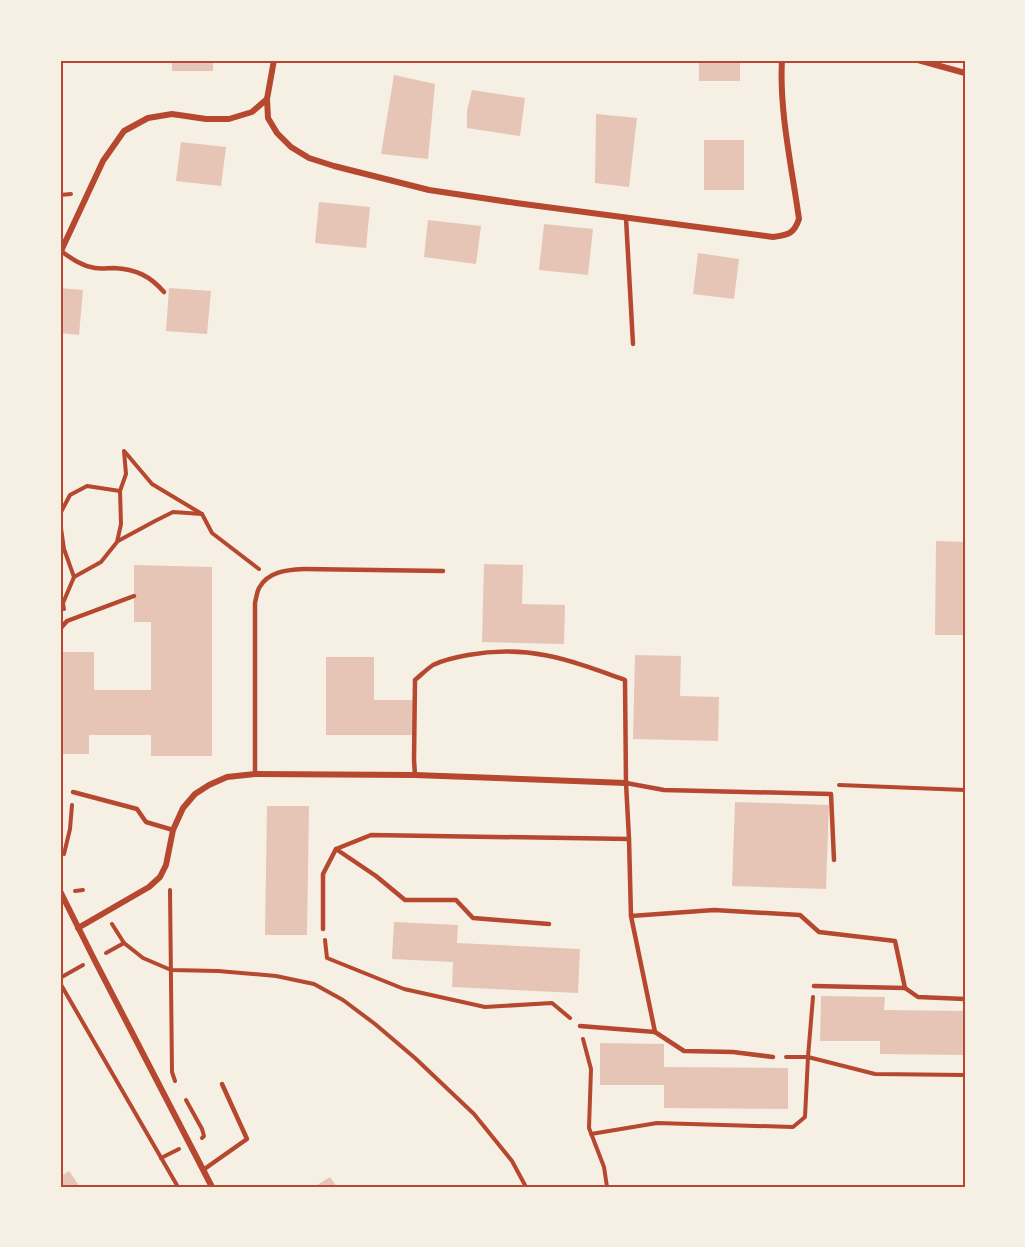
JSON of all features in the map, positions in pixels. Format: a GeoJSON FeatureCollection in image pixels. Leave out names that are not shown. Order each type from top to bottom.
{"type":"FeatureCollection","features":[{"type":"Feature","properties":{"kind":"street"},"geometry":{"type":"LineString","coordinates":[[274,60],[267,99],[268,118],[277,133],[291,147],[309,158],[429,189],[773,237],[787,236],[796,228],[799,219],[784,112],[781,81],[782,60]]}},
{"type":"Feature","properties":{"kind":"street"},"geometry":{"type":"LineString","coordinates":[[918,60],[965,73]]}},
{"type":"Feature","properties":{"kind":"street"},"geometry":{"type":"LineString","coordinates":[[61,252],[103,161],[124,131],[148,118],[172,114],[206,119],[230,119],[252,112],[267,99]]}},
{"type":"Feature","properties":{"kind":"street"},"geometry":{"type":"LineString","coordinates":[[78,928],[160,877],[166,865],[173,830],[183,808],[195,794],[227,777],[255,774],[415,775],[626,783]]}},
{"type":"Feature","properties":{"kind":"street"},"geometry":{"type":"LineString","coordinates":[[60,891],[212,1187]]}},
{"type":"Feature","properties":{"kind":"lane"},"geometry":{"type":"LineString","coordinates":[[626,218],[633,344]]}},
{"type":"Feature","properties":{"kind":"lane"},"geometry":{"type":"LineString","coordinates":[[61,252],[75,262],[95,268],[118,268],[136,272],[154,280],[164,292]]}},
{"type":"Feature","properties":{"kind":"lane"},"geometry":{"type":"LineString","coordinates":[[255,774],[255,603],[260,587],[269,577],[284,570],[304,569],[443,571]]}},
{"type":"Feature","properties":{"kind":"lane"},"geometry":{"type":"LineString","coordinates":[[60,629],[67,621],[134,597]]}},
{"type":"Feature","properties":{"kind":"lane"},"geometry":{"type":"LineString","coordinates":[[415,775],[415,680],[434,664],[460,656],[487,652],[516,652],[557,657],[625,680],[631,916],[655,1032]]}},
{"type":"Feature","properties":{"kind":"lane"},"geometry":{"type":"LineString","coordinates":[[626,783],[664,790],[831,794],[834,860]]}},
{"type":"Feature","properties":{"kind":"lane"},"geometry":{"type":"LineString","coordinates":[[74,792],[138,809],[146,822],[173,830]]}},
{"type":"Feature","properties":{"kind":"lane"},"geometry":{"type":"LineString","coordinates":[[323,929],[322,874],[336,849],[371,834],[629,839]]}},
{"type":"Feature","properties":{"kind":"lane"},"geometry":{"type":"LineString","coordinates":[[336,849],[376,876],[405,900],[456,900],[472,918],[549,924]]}},
{"type":"Feature","properties":{"kind":"lane"},"geometry":{"type":"LineString","coordinates":[[631,916],[714,910],[800,915],[819,932],[895,941],[905,988]]}},
{"type":"Feature","properties":{"kind":"lane"},"geometry":{"type":"LineString","coordinates":[[814,986],[905,988],[918,997],[965,999]]}},
{"type":"Feature","properties":{"kind":"lane"},"geometry":{"type":"LineString","coordinates":[[580,1026],[655,1032],[684,1051],[733,1052],[773,1057]]}},
{"type":"Feature","properties":{"kind":"lane"},"geometry":{"type":"LineString","coordinates":[[203,1170],[248,1139],[222,1084]]}},
{"type":"Feature","properties":{"kind":"path"},"geometry":{"type":"LineString","coordinates":[[117,542],[121,524],[120,491],[126,474],[124,452],[152,484],[202,514],[212,533],[269,577]]}},
{"type":"Feature","properties":{"kind":"path"},"geometry":{"type":"LineString","coordinates":[[60,514],[70,495],[87,486],[120,491]]}},
{"type":"Feature","properties":{"kind":"path"},"geometry":{"type":"LineString","coordinates":[[67,621],[63,603],[74,577],[101,562],[117,542],[173,512],[202,514]]}},
{"type":"Feature","properties":{"kind":"path"},"geometry":{"type":"LineString","coordinates":[[60,521],[64,549],[74,577]]}},
{"type":"Feature","properties":{"kind":"path"},"geometry":{"type":"LineString","coordinates":[[64,854],[70,829],[74,792]]}},
{"type":"Feature","properties":{"kind":"path"},"geometry":{"type":"LineString","coordinates":[[170,890],[172,1072],[176,1084]]}},
{"type":"Feature","properties":{"kind":"path"},"geometry":{"type":"LineString","coordinates":[[105,913],[124,944],[142,958],[171,970],[276,976],[314,984],[343,1000],[415,1058],[474,1114],[512,1161],[526,1187]]}},
{"type":"Feature","properties":{"kind":"path"},"geometry":{"type":"LineString","coordinates":[[323,929],[327,958],[404,989],[485,1007],[552,1004],[580,1026],[591,1069],[589,1128],[604,1167],[607,1187]]}},
{"type":"Feature","properties":{"kind":"path"},"geometry":{"type":"LineString","coordinates":[[60,983],[178,1187]]}},
{"type":"Feature","properties":{"kind":"path"},"geometry":{"type":"LineString","coordinates":[[591,1134],[657,1123],[794,1127],[805,1117],[814,986]]}},
{"type":"Feature","properties":{"kind":"path"},"geometry":{"type":"LineString","coordinates":[[773,1057],[808,1057],[875,1074],[965,1075]]}},
{"type":"Feature","properties":{"kind":"path"},"geometry":{"type":"LineString","coordinates":[[161,1158],[204,1136],[182,1093]]}},
{"type":"Feature","properties":{"kind":"building"},"geometry":{"type":"Polygon","coordinates":[[[172,60],[213,60],[213,71],[172,71],[172,60]]]}},
{"type":"Feature","properties":{"kind":"building"},"geometry":{"type":"Polygon","coordinates":[[[699,60],[740,60],[740,81],[699,81],[699,60]]]}},
{"type":"Feature","properties":{"kind":"building"},"geometry":{"type":"Polygon","coordinates":[[[394,75],[435,84],[428,159],[381,154],[394,75]]]}},
{"type":"Feature","properties":{"kind":"building"},"geometry":{"type":"Polygon","coordinates":[[[472,90],[525,98],[520,136],[467,128],[467,111],[472,90]]]}},
{"type":"Feature","properties":{"kind":"building"},"geometry":{"type":"Polygon","coordinates":[[[596,114],[637,118],[629,187],[595,183],[596,114]]]}},
{"type":"Feature","properties":{"kind":"building"},"geometry":{"type":"Polygon","coordinates":[[[704,140],[744,140],[744,190],[704,190],[704,140]]]}},
{"type":"Feature","properties":{"kind":"building"},"geometry":{"type":"Polygon","coordinates":[[[181,142],[226,147],[221,186],[176,181],[181,142]]]}},
{"type":"Feature","properties":{"kind":"building"},"geometry":{"type":"Polygon","coordinates":[[[319,202],[370,207],[366,248],[315,243],[319,202]]]}},
{"type":"Feature","properties":{"kind":"building"},"geometry":{"type":"Polygon","coordinates":[[[428,220],[481,226],[476,264],[424,257],[428,220]]]}},
{"type":"Feature","properties":{"kind":"building"},"geometry":{"type":"Polygon","coordinates":[[[544,224],[593,229],[588,275],[539,270],[544,224]]]}},
{"type":"Feature","properties":{"kind":"building"},"geometry":{"type":"Polygon","coordinates":[[[698,253],[739,259],[734,299],[693,294],[698,253]]]}},
{"type":"Feature","properties":{"kind":"building"},"geometry":{"type":"Polygon","coordinates":[[[60,288],[83,290],[79,335],[60,333],[60,288]]]}},
{"type":"Feature","properties":{"kind":"building"},"geometry":{"type":"Polygon","coordinates":[[[169,288],[211,291],[207,334],[166,331],[169,288]]]}},
{"type":"Feature","properties":{"kind":"building"},"geometry":{"type":"Polygon","coordinates":[[[936,541],[965,542],[965,635],[935,635],[936,541]]]}},
{"type":"Feature","properties":{"kind":"building"},"geometry":{"type":"Polygon","coordinates":[[[484,564],[523,565],[522,604],[565,605],[564,644],[482,642],[484,564]]]}},
{"type":"Feature","properties":{"kind":"building"},"geometry":{"type":"Polygon","coordinates":[[[134,565],[212,567],[212,756],[151,756],[151,735],[89,735],[89,754],[60,754],[60,652],[94,652],[94,690],[151,690],[151,622],[134,622],[134,565]]]}},
{"type":"Feature","properties":{"kind":"building"},"geometry":{"type":"Polygon","coordinates":[[[635,655],[681,656],[680,696],[719,697],[718,741],[633,739],[635,655]]]}},
{"type":"Feature","properties":{"kind":"building"},"geometry":{"type":"Polygon","coordinates":[[[326,657],[374,657],[374,700],[415,700],[415,735],[326,735],[326,657]]]}},
{"type":"Feature","properties":{"kind":"building"},"geometry":{"type":"Polygon","coordinates":[[[735,802],[829,805],[826,889],[732,886],[735,802]]]}},
{"type":"Feature","properties":{"kind":"building"},"geometry":{"type":"Polygon","coordinates":[[[267,806],[309,806],[307,935],[265,935],[267,806]]]}},
{"type":"Feature","properties":{"kind":"building"},"geometry":{"type":"Polygon","coordinates":[[[394,922],[458,925],[457,943],[580,949],[578,993],[452,987],[453,962],[392,959],[394,922]]]}},
{"type":"Feature","properties":{"kind":"building"},"geometry":{"type":"Polygon","coordinates":[[[821,996],[885,997],[884,1010],[965,1011],[965,1055],[880,1054],[880,1041],[820,1041],[821,996]]]}},
{"type":"Feature","properties":{"kind":"building"},"geometry":{"type":"Polygon","coordinates":[[[600,1043],[664,1044],[664,1067],[788,1068],[788,1109],[664,1108],[664,1085],[600,1085],[600,1043]]]}},
{"type":"Feature","properties":{"kind":"building"},"geometry":{"type":"Polygon","coordinates":[[[69,1171],[80,1187],[60,1187],[60,1177],[69,1171]]]}},
{"type":"Feature","properties":{"kind":"building"},"geometry":{"type":"Polygon","coordinates":[[[330,1177],[337,1187],[314,1187],[330,1177]]]}}]}
